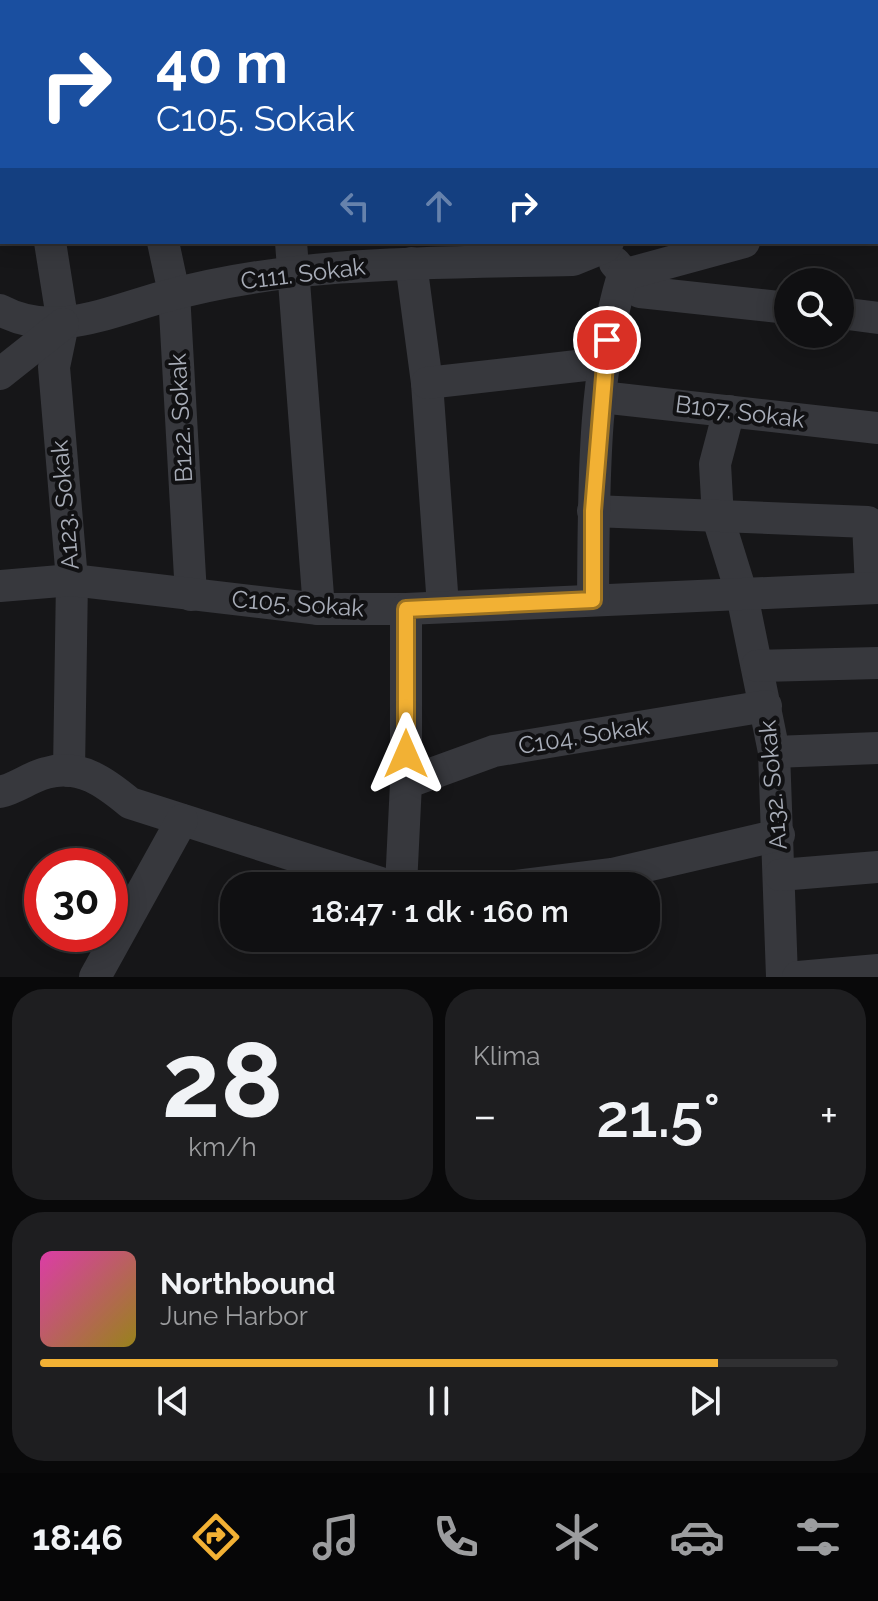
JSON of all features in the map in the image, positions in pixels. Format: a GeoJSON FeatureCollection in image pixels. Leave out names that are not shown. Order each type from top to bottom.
{"type":"FeatureCollection","features":[{"type":"Feature","properties":{"kind":"street","name":"A123. Sokak"},"geometry":{"type":"LineString","coordinates":[[50,244],[63,324],[54,367],[72,580],[69,771]]}},
{"type":"Feature","properties":{"kind":"street","name":"B122. Sokak"},"geometry":{"type":"LineString","coordinates":[[163,244],[174,293],[191,595]]}},
{"type":"Feature","properties":{"kind":"street","name":"C111. Sokak"},"geometry":{"type":"LineString","coordinates":[[0,310],[29,324],[63,324],[292,257],[411,263],[573,260],[606,244]]}},
{"type":"Feature","properties":{"kind":"street"},"geometry":{"type":"LineString","coordinates":[[606,244],[623,275],[640,292],[661,297],[774,307]]}},
{"type":"Feature","properties":{"kind":"street"},"geometry":{"type":"LineString","coordinates":[[623,275],[737,244]]}},
{"type":"Feature","properties":{"kind":"street"},"geometry":{"type":"LineString","coordinates":[[292,257],[319,609]]}},
{"type":"Feature","properties":{"kind":"street"},"geometry":{"type":"LineString","coordinates":[[411,263],[427,383],[443,606]]}},
{"type":"Feature","properties":{"kind":"street"},"geometry":{"type":"LineString","coordinates":[[593,600],[593,511],[603,363],[610,318],[623,275]]}},
{"type":"Feature","properties":{"kind":"street"},"geometry":{"type":"LineString","coordinates":[[854,315],[878,318]]}},
{"type":"Feature","properties":{"kind":"street"},"geometry":{"type":"LineString","coordinates":[[0,374],[63,324]]}},
{"type":"Feature","properties":{"kind":"street"},"geometry":{"type":"LineString","coordinates":[[427,383],[603,363]]}},
{"type":"Feature","properties":{"kind":"street","name":"B107. Sokak"},"geometry":{"type":"LineString","coordinates":[[601,397],[878,428]]}},
{"type":"Feature","properties":{"kind":"street","name":"A132. Sokak"},"geometry":{"type":"LineString","coordinates":[[729,411],[715,464],[718,518],[742,595],[774,752],[782,977]]}},
{"type":"Feature","properties":{"kind":"street"},"geometry":{"type":"LineString","coordinates":[[593,511],[868,522],[875,588]]}},
{"type":"Feature","properties":{"kind":"street","name":"C105. Sokak"},"geometry":{"type":"LineString","coordinates":[[0,586],[72,580],[319,609],[406,609],[875,588]]}},
{"type":"Feature","properties":{"kind":"street"},"geometry":{"type":"LineString","coordinates":[[402,872],[406,783],[406,609]]}},
{"type":"Feature","properties":{"kind":"street"},"geometry":{"type":"LineString","coordinates":[[757,666],[878,663]]}},
{"type":"Feature","properties":{"kind":"street","name":"C104. Sokak"},"geometry":{"type":"LineString","coordinates":[[406,783],[494,751],[766,706]]}},
{"type":"Feature","properties":{"kind":"street"},"geometry":{"type":"LineString","coordinates":[[774,752],[878,748]]}},
{"type":"Feature","properties":{"kind":"street"},"geometry":{"type":"LineString","coordinates":[[0,792],[20,787],[44,773],[69,771],[100,778],[130,803],[346,872]]}},
{"type":"Feature","properties":{"kind":"street"},"geometry":{"type":"LineString","coordinates":[[95,977],[182,820]]}},
{"type":"Feature","properties":{"kind":"street"},"geometry":{"type":"LineString","coordinates":[[621,872],[779,835]]}},
{"type":"Feature","properties":{"kind":"street"},"geometry":{"type":"LineString","coordinates":[[780,875],[878,867]]}},
{"type":"Feature","properties":{"kind":"street"},"geometry":{"type":"LineString","coordinates":[[798,977],[878,970]]}},
{"type":"Feature","properties":{"kind":"route"},"geometry":{"type":"LineString","coordinates":[[406,754],[406,609],[593,600],[593,511],[607,340]]}}]}
